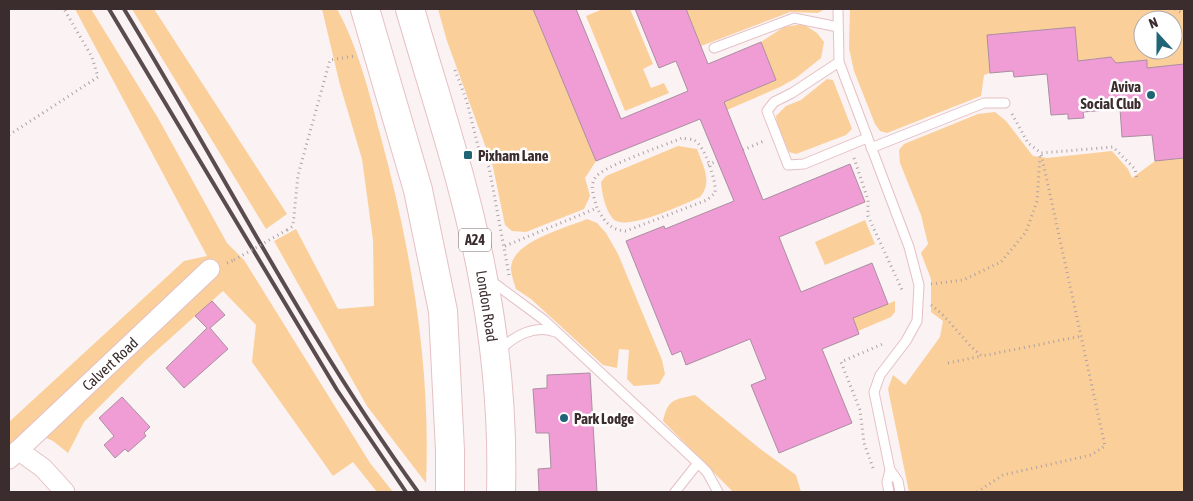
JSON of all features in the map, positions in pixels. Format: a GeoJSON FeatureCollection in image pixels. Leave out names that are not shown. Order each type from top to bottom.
{"type":"FeatureCollection","features":[{"type":"Feature","properties":{"kind":"highway"},"geometry":{"type":"LineString","coordinates":[[365,9],[418,190],[443,311],[450,451],[450,492]]}},
{"type":"Feature","properties":{"kind":"highway","name":"London Road"},"geometry":{"type":"LineString","coordinates":[[410,9],[461,184],[482,275],[494,356],[501,486]]}},
{"type":"Feature","properties":{"kind":"street","name":"Calvert Road"},"geometry":{"type":"LineString","coordinates":[[14,454],[210,270]]}},
{"type":"Feature","properties":{"kind":"street"},"geometry":{"type":"LineString","coordinates":[[14,454],[43,468],[66,492]]}},
{"type":"Feature","properties":{"kind":"lane"},"geometry":{"type":"LineString","coordinates":[[838,9],[839,62],[909,247],[919,285],[917,321],[906,341],[880,374],[874,392],[890,470],[898,481],[900,492]]}},
{"type":"Feature","properties":{"kind":"lane"},"geometry":{"type":"LineString","coordinates":[[714,48],[794,18],[838,26]]}},
{"type":"Feature","properties":{"kind":"lane"},"geometry":{"type":"LineString","coordinates":[[839,62],[792,93],[774,102],[767,111],[776,136],[788,165],[804,164],[867,138]]}},
{"type":"Feature","properties":{"kind":"lane"},"geometry":{"type":"LineString","coordinates":[[871,148],[984,103],[1005,103]]}},
{"type":"Feature","properties":{"kind":"lane"},"geometry":{"type":"LineString","coordinates":[[482,275],[544,320],[560,334],[708,472],[718,492]]}},
{"type":"Feature","properties":{"kind":"lane"},"geometry":{"type":"LineString","coordinates":[[494,356],[515,337],[530,331],[546,329],[560,334]]}},
{"type":"Feature","properties":{"kind":"lane"},"geometry":{"type":"LineString","coordinates":[[675,492],[698,463]]}},
{"type":"Feature","properties":{"kind":"lane"},"geometry":{"type":"LineString","coordinates":[[889,492],[887,482],[890,470]]}},
{"type":"Feature","properties":{"kind":"path"},"geometry":{"type":"LineString","coordinates":[[9,135],[98,77],[92,57],[64,9]]}},
{"type":"Feature","properties":{"kind":"path"},"geometry":{"type":"LineString","coordinates":[[1175,9],[1184,14]]}},
{"type":"Feature","properties":{"kind":"path"},"geometry":{"type":"LineString","coordinates":[[234,260],[293,226],[298,175],[330,60],[361,55]]}},
{"type":"Feature","properties":{"kind":"path"},"geometry":{"type":"LineString","coordinates":[[977,492],[1003,475],[1091,455],[1106,446],[1040,153],[1028,143],[1005,103]]}},
{"type":"Feature","properties":{"kind":"path"},"geometry":{"type":"LineString","coordinates":[[743,150],[776,136]]}},
{"type":"Feature","properties":{"kind":"path"},"geometry":{"type":"LineString","coordinates":[[682,138],[694,140],[701,147],[716,184],[715,193],[707,200],[626,231],[615,231],[606,223],[597,208],[592,188],[595,178],[607,169],[682,138]]}},
{"type":"Feature","properties":{"kind":"path"},"geometry":{"type":"LineString","coordinates":[[1040,153],[1113,147],[1135,169],[1137,180]]}},
{"type":"Feature","properties":{"kind":"path"},"geometry":{"type":"LineString","coordinates":[[871,148],[854,158],[868,200],[868,216],[903,292]]}},
{"type":"Feature","properties":{"kind":"path"},"geometry":{"type":"LineString","coordinates":[[982,356],[972,349],[945,317],[932,306],[918,299],[930,284],[963,280],[1001,262],[1026,232],[1037,201],[1040,153]]}},
{"type":"Feature","properties":{"kind":"path"},"geometry":{"type":"LineString","coordinates":[[708,165],[717,161]]}},
{"type":"Feature","properties":{"kind":"path"},"geometry":{"type":"LineString","coordinates":[[505,246],[597,208]]}},
{"type":"Feature","properties":{"kind":"path"},"geometry":{"type":"LineString","coordinates":[[948,363],[1082,336]]}},
{"type":"Feature","properties":{"kind":"shaded area"},"geometry":{"type":"Polygon","coordinates":[[[75,9],[91,9],[158,118],[227,243],[244,260],[370,463],[393,492],[377,492],[353,462],[333,476],[252,362],[256,325],[223,291],[145,361],[84,422],[68,453],[53,441],[29,430],[9,447],[9,422],[184,261],[207,256],[75,9]]]}},
{"type":"Feature","properties":{"kind":"shaded area"},"geometry":{"type":"Polygon","coordinates":[[[132,9],[154,9],[287,214],[266,229],[132,9]]]}},
{"type":"Feature","properties":{"kind":"shaded area"},"geometry":{"type":"Polygon","coordinates":[[[322,9],[337,9],[357,54],[376,118],[401,220],[417,307],[422,351],[427,439],[426,483],[367,406],[274,241],[296,229],[338,309],[374,306],[373,240],[362,159],[340,85],[322,9]]]}},
{"type":"Feature","properties":{"kind":"shaded area"},"geometry":{"type":"Polygon","coordinates":[[[438,9],[533,9],[596,161],[585,178],[590,196],[584,209],[526,232],[512,231],[505,225],[493,167],[447,41],[438,9]]]}},
{"type":"Feature","properties":{"kind":"shaded area"},"geometry":{"type":"Polygon","coordinates":[[[603,9],[630,9],[653,64],[643,69],[651,88],[664,83],[669,93],[625,111],[586,16],[603,9]]]}},
{"type":"Feature","properties":{"kind":"shaded area"},"geometry":{"type":"Polygon","coordinates":[[[686,9],[825,9],[818,13],[790,12],[701,46],[686,9]]]}},
{"type":"Feature","properties":{"kind":"shaded area"},"geometry":{"type":"Polygon","coordinates":[[[850,9],[1183,9],[1184,64],[1147,68],[1146,60],[1116,63],[1111,57],[1090,59],[1086,65],[1078,66],[1075,27],[987,35],[990,73],[984,75],[981,96],[887,133],[880,131],[875,124],[854,71],[849,48],[850,9]]]}},
{"type":"Feature","properties":{"kind":"shaded area"},"geometry":{"type":"Polygon","coordinates":[[[803,24],[817,33],[824,42],[821,58],[796,78],[780,87],[727,110],[723,102],[776,80],[761,42],[784,27],[803,24]]]}},
{"type":"Feature","properties":{"kind":"shaded area"},"geometry":{"type":"Polygon","coordinates":[[[827,79],[833,80],[852,129],[846,135],[796,154],[789,152],[777,125],[776,116],[786,106],[801,100],[827,79]]]}},
{"type":"Feature","properties":{"kind":"shaded area"},"geometry":{"type":"Polygon","coordinates":[[[995,112],[1006,121],[1033,156],[1047,158],[1112,151],[1128,169],[1132,178],[1155,161],[1184,158],[1184,492],[909,492],[888,389],[893,375],[905,385],[940,337],[943,321],[931,312],[931,279],[921,253],[928,244],[921,215],[900,163],[899,150],[904,144],[978,114],[995,112]]]}},
{"type":"Feature","properties":{"kind":"shaded area"},"geometry":{"type":"Polygon","coordinates":[[[678,146],[697,149],[706,174],[706,186],[700,197],[642,220],[620,222],[613,219],[606,206],[602,191],[601,182],[606,176],[678,146]]]}},
{"type":"Feature","properties":{"kind":"shaded area"},"geometry":{"type":"Polygon","coordinates":[[[587,219],[597,223],[606,233],[618,254],[662,360],[665,374],[659,384],[634,386],[627,379],[629,350],[619,349],[617,368],[603,365],[531,299],[516,289],[511,270],[513,260],[519,251],[540,237],[587,219]]]}},
{"type":"Feature","properties":{"kind":"shaded area"},"geometry":{"type":"Polygon","coordinates":[[[865,220],[875,244],[825,265],[815,242],[865,220]]]}},
{"type":"Feature","properties":{"kind":"shaded area"},"geometry":{"type":"Polygon","coordinates":[[[895,301],[895,312],[891,317],[858,331],[853,318],[895,301]]]}},
{"type":"Feature","properties":{"kind":"shaded area"},"geometry":{"type":"Polygon","coordinates":[[[695,395],[759,448],[796,475],[801,492],[733,492],[663,421],[667,408],[673,401],[695,395]]]}},
{"type":"Feature","properties":{"kind":"building"},"geometry":{"type":"Polygon","coordinates":[[[533,9],[576,9],[621,119],[688,91],[676,61],[659,68],[635,9],[686,9],[708,64],[761,42],[776,80],[724,102],[763,200],[850,164],[865,202],[779,237],[801,292],[872,263],[888,304],[853,318],[859,334],[822,349],[852,423],[779,453],[751,385],[766,379],[750,339],[686,365],[681,351],[672,355],[626,241],[664,226],[665,229],[734,201],[700,119],[596,161],[533,9]]]}},
{"type":"Feature","properties":{"kind":"building","name":"Aviva Social Club"},"geometry":{"type":"Polygon","coordinates":[[[1075,27],[1078,61],[1111,57],[1116,63],[1147,60],[1147,68],[1184,64],[1184,158],[1155,161],[1152,135],[1122,137],[1120,109],[1083,112],[1084,118],[1068,119],[1068,114],[1051,115],[1047,74],[1014,77],[1013,71],[990,73],[987,35],[1075,27]]]}},
{"type":"Feature","properties":{"kind":"building"},"geometry":{"type":"Polygon","coordinates":[[[212,301],[225,315],[210,328],[228,349],[184,388],[166,368],[207,328],[195,316],[212,301]]]}},
{"type":"Feature","properties":{"kind":"building","name":"Park Lodge"},"geometry":{"type":"Polygon","coordinates":[[[590,373],[597,492],[539,492],[538,469],[551,468],[549,433],[536,433],[533,389],[547,388],[547,375],[590,373]]]}},
{"type":"Feature","properties":{"kind":"building"},"geometry":{"type":"Polygon","coordinates":[[[122,397],[150,427],[144,433],[146,436],[128,452],[125,449],[115,458],[104,445],[114,436],[99,418],[122,397]]]}},
{"type":"Feature","properties":{"kind":"railway"},"geometry":{"type":"LineString","coordinates":[[109,9],[337,390],[406,492]]}},
{"type":"Feature","properties":{"kind":"railway"},"geometry":{"type":"LineString","coordinates":[[124,9],[266,254],[339,375],[418,492]]}},
{"type":"Feature","properties":{"kind":"place","name":"Aviva Social Club"},"geometry":{"type":"Point","coordinates":[1151,95]}},
{"type":"Feature","properties":{"kind":"place","name":"Pixham Lane"},"geometry":{"type":"Point","coordinates":[468,155]}},
{"type":"Feature","properties":{"kind":"place","name":"Park Lodge"},"geometry":{"type":"Point","coordinates":[564,418]}}]}
